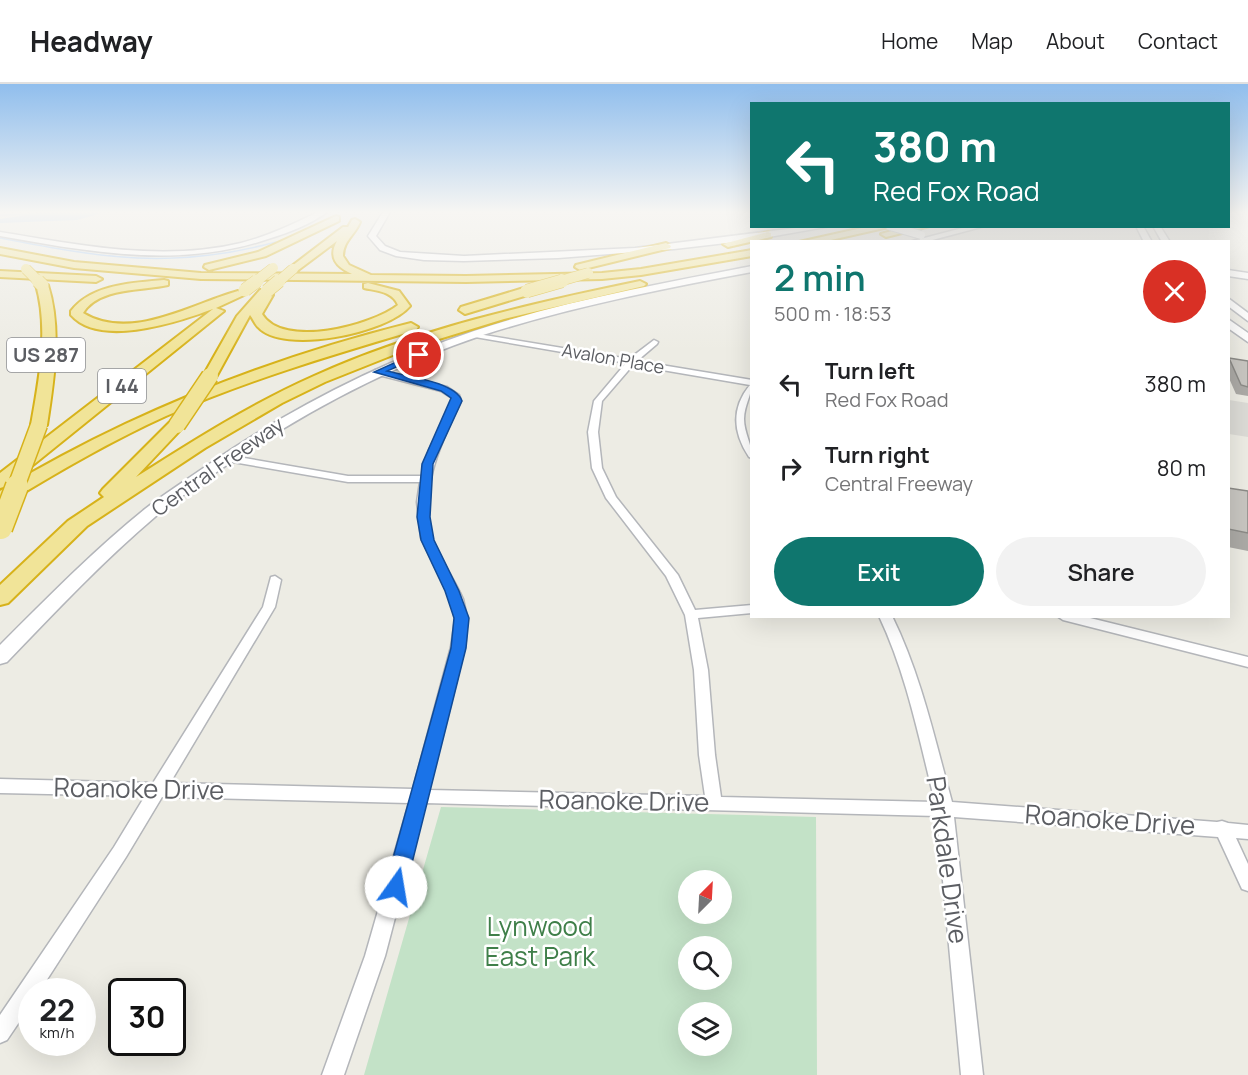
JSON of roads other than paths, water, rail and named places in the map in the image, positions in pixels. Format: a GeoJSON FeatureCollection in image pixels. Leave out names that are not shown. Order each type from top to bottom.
{"type":"FeatureCollection","features":[{"type":"Feature","properties":{"kind":"highway","name":"US 287"},"geometry":{"type":"LineString","coordinates":[[1,529],[39,425],[43,405],[48,329],[48,307],[42,285],[26,269],[3,258]]}},
{"type":"Feature","properties":{"kind":"highway"},"geometry":{"type":"LineString","coordinates":[[41,258],[135,271],[201,276],[491,279],[602,276],[641,272],[717,258]]}},
{"type":"Feature","properties":{"kind":"highway"},"geometry":{"type":"LineString","coordinates":[[135,271],[191,269],[248,258]]}},
{"type":"Feature","properties":{"kind":"highway"},"geometry":{"type":"LineString","coordinates":[[0,598],[177,425],[210,376],[243,316],[266,292],[307,258]]}},
{"type":"Feature","properties":{"kind":"highway"},"geometry":{"type":"LineString","coordinates":[[338,258],[341,265],[355,272],[388,278]]}},
{"type":"Feature","properties":{"kind":"highway"},"geometry":{"type":"LineString","coordinates":[[491,279],[568,270],[616,258]]}},
{"type":"Feature","properties":{"kind":"highway"},"geometry":{"type":"LineString","coordinates":[[447,316],[588,273],[651,258]]}},
{"type":"Feature","properties":{"kind":"highway"},"geometry":{"type":"LineString","coordinates":[[75,525],[236,422],[351,365],[391,349],[484,320],[638,285],[730,269],[750,262]]}},
{"type":"Feature","properties":{"kind":"highway","name":"I 44"},"geometry":{"type":"LineString","coordinates":[[0,482],[278,265]]}},
{"type":"Feature","properties":{"kind":"highway"},"geometry":{"type":"LineString","coordinates":[[0,274],[75,279],[451,285],[600,280],[730,269]]}},
{"type":"Feature","properties":{"kind":"highway"},"geometry":{"type":"LineString","coordinates":[[225,281],[158,284],[123,289],[89,301],[77,311],[77,315],[86,322],[97,324],[145,324],[184,316],[241,293]]}},
{"type":"Feature","properties":{"kind":"highway"},"geometry":{"type":"LineString","coordinates":[[266,292],[267,296],[256,314],[257,321],[268,328],[297,334],[335,333],[363,328],[394,316],[404,306],[401,296],[394,292],[337,282]]}},
{"type":"Feature","properties":{"kind":"highway"},"geometry":{"type":"LineString","coordinates":[[0,499],[80,451],[185,402],[266,372],[425,323]]}},
{"type":"Feature","properties":{"kind":"main road"},"geometry":{"type":"LineString","coordinates":[[440,258],[473,258]]}},
{"type":"Feature","properties":{"kind":"main road","name":"Central Freeway"},"geometry":{"type":"LineString","coordinates":[[0,657],[72,583],[152,512],[275,426],[378,372],[475,335],[572,308],[730,269],[750,269]]}},
{"type":"Feature","properties":{"kind":"main road"},"geometry":{"type":"LineString","coordinates":[[1230,273],[1248,276]]}},
{"type":"Feature","properties":{"kind":"main road"},"geometry":{"type":"LineString","coordinates":[[1230,303],[1248,318]]}},
{"type":"Feature","properties":{"kind":"main road"},"geometry":{"type":"LineString","coordinates":[[1230,324],[1248,339]]}},
{"type":"Feature","properties":{"kind":"street","name":"Avalon Place"},"geometry":{"type":"LineString","coordinates":[[475,335],[750,385]]}},
{"type":"Feature","properties":{"kind":"street"},"geometry":{"type":"LineString","coordinates":[[654,342],[631,362],[598,401],[593,432],[597,468],[611,498],[672,575],[691,615],[701,670],[707,755],[714,803]]}},
{"type":"Feature","properties":{"kind":"street"},"geometry":{"type":"LineString","coordinates":[[333,1075],[375,956],[396,887],[417,796],[458,648],[461,618],[452,591],[427,540],[423,517],[425,479],[431,456],[457,401],[456,397],[444,389],[378,372]]}},
{"type":"Feature","properties":{"kind":"street"},"geometry":{"type":"LineString","coordinates":[[750,388],[742,400],[738,416],[743,442],[750,452]]}},
{"type":"Feature","properties":{"kind":"street"},"geometry":{"type":"LineString","coordinates":[[227,458],[348,479],[425,479]]}},
{"type":"Feature","properties":{"kind":"street"},"geometry":{"type":"LineString","coordinates":[[0,1033],[120,852],[158,790],[269,607],[275,580]]}},
{"type":"Feature","properties":{"kind":"street"},"geometry":{"type":"LineString","coordinates":[[691,615],[750,609]]}},
{"type":"Feature","properties":{"kind":"street","name":"Parkdale Drive"},"geometry":{"type":"LineString","coordinates":[[886,618],[914,689],[945,808],[972,1075]]}},
{"type":"Feature","properties":{"kind":"street"},"geometry":{"type":"LineString","coordinates":[[1071,618],[1248,662]]}},
{"type":"Feature","properties":{"kind":"street","name":"Roanoke Drive"},"geometry":{"type":"LineString","coordinates":[[0,786],[945,808],[1222,828],[1248,832]]}},
{"type":"Feature","properties":{"kind":"street"},"geometry":{"type":"LineString","coordinates":[[1222,828],[1248,883]]}},
{"type":"Feature","properties":{"kind":"park label","name":"Lynwood East Park"},"geometry":{"type":"Point","coordinates":[540,942]}}]}
